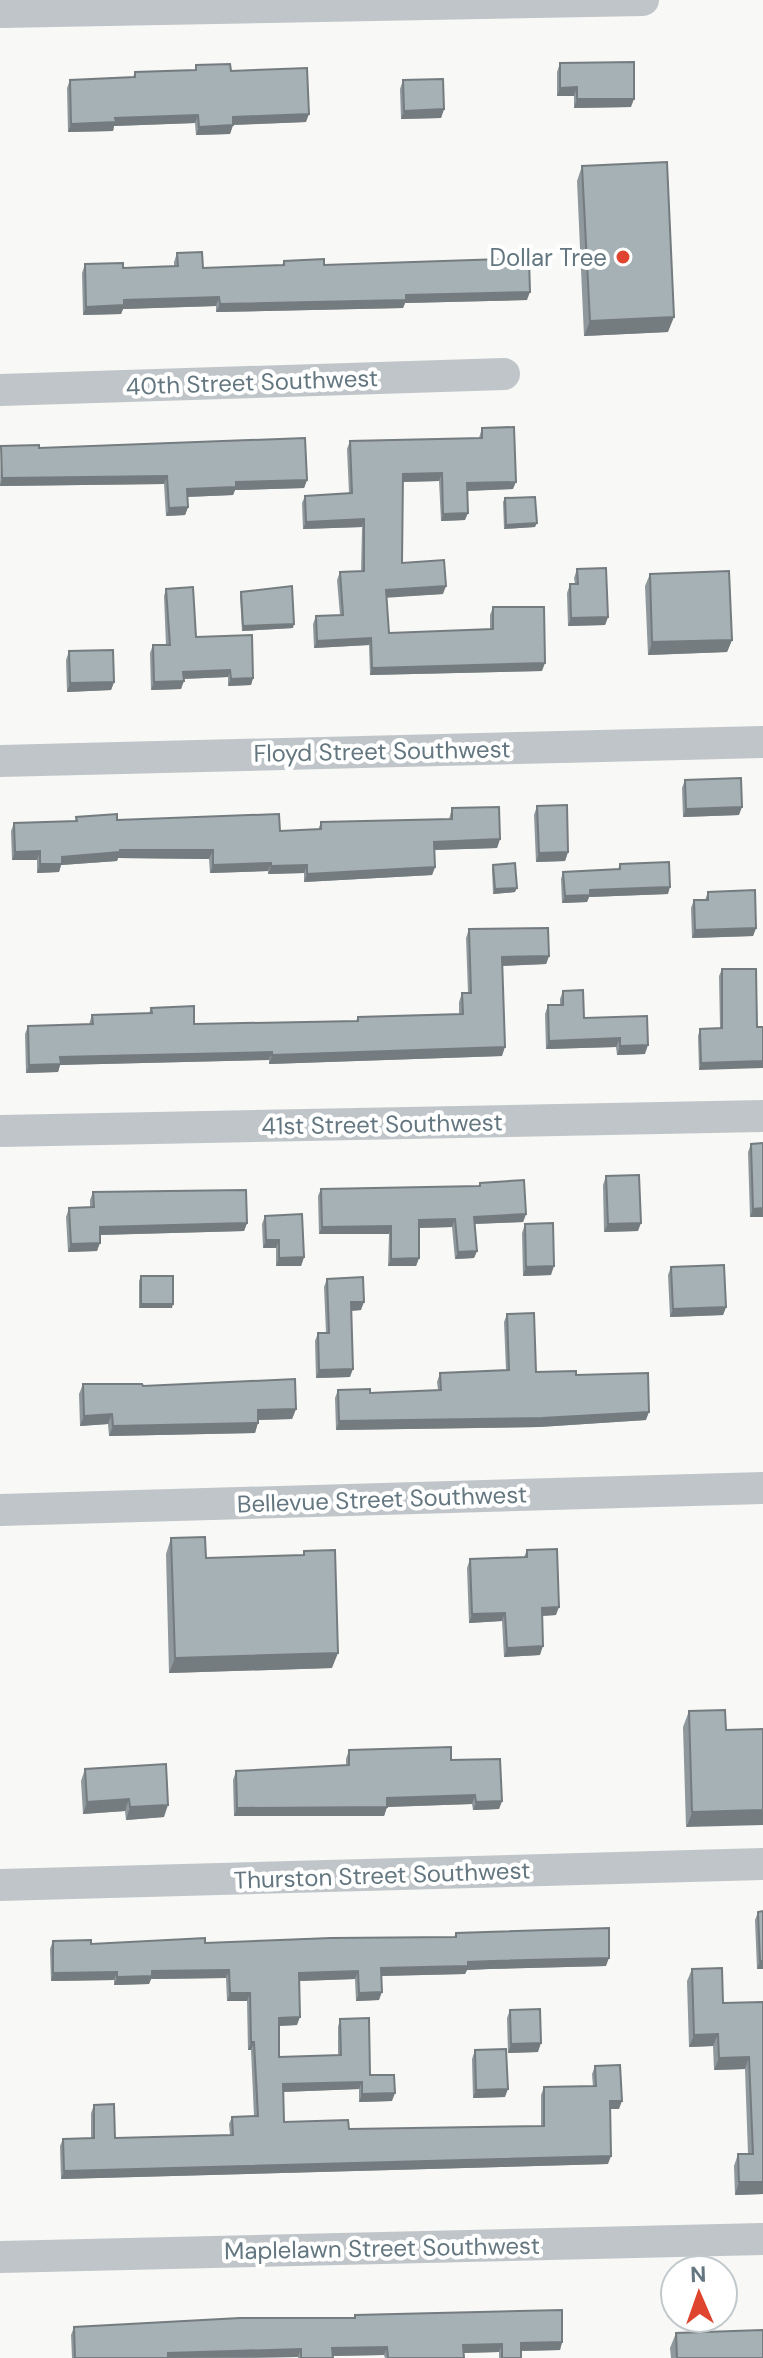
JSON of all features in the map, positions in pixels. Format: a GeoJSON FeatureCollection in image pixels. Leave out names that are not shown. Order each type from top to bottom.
{"type":"FeatureCollection","features":[{"type":"Feature","properties":{"kind":"street"},"geometry":{"type":"LineString","coordinates":[[0,12],[643,0]]}},
{"type":"Feature","properties":{"kind":"street","name":"40th Street Southwest"},"geometry":{"type":"LineString","coordinates":[[0,390],[504,374]]}},
{"type":"Feature","properties":{"kind":"street","name":"Floyd Street Southwest"},"geometry":{"type":"LineString","coordinates":[[0,761],[763,742]]}},
{"type":"Feature","properties":{"kind":"street","name":"41st Street Southwest"},"geometry":{"type":"LineString","coordinates":[[0,1131],[763,1116]]}},
{"type":"Feature","properties":{"kind":"street","name":"Bellevue Street Southwest"},"geometry":{"type":"LineString","coordinates":[[0,1510],[763,1488]]}},
{"type":"Feature","properties":{"kind":"street","name":"Thurston Street Southwest"},"geometry":{"type":"LineString","coordinates":[[0,1885],[763,1864]]}},
{"type":"Feature","properties":{"kind":"street","name":"Maplelawn Street Southwest"},"geometry":{"type":"LineString","coordinates":[[0,2257],[763,2239]]}},
{"type":"Feature","properties":{"kind":"building"},"geometry":{"type":"Polygon","coordinates":[[[634,62],[634,99],[577,99],[577,87],[560,88],[560,63],[634,62]]]}},
{"type":"Feature","properties":{"kind":"building"},"geometry":{"type":"Polygon","coordinates":[[[230,64],[231,71],[307,68],[309,114],[233,117],[233,125],[199,127],[198,115],[115,118],[116,122],[71,124],[70,80],[135,77],[135,72],[196,70],[196,65],[230,64]]]}},
{"type":"Feature","properties":{"kind":"building"},"geometry":{"type":"Polygon","coordinates":[[[443,79],[444,109],[404,111],[403,80],[443,79]]]}},
{"type":"Feature","properties":{"kind":"building","name":"Dollar Tree"},"geometry":{"type":"Polygon","coordinates":[[[667,162],[674,317],[590,321],[582,166],[667,162]]]}},
{"type":"Feature","properties":{"kind":"building"},"geometry":{"type":"Polygon","coordinates":[[[202,252],[203,268],[284,265],[284,261],[324,259],[324,265],[529,258],[530,292],[406,295],[406,300],[220,304],[219,297],[124,300],[124,305],[86,307],[85,264],[123,263],[123,268],[178,266],[177,253],[202,252]]]}},
{"type":"Feature","properties":{"kind":"building"},"geometry":{"type":"Polygon","coordinates":[[[514,427],[516,482],[467,483],[468,513],[443,514],[442,473],[403,474],[402,563],[444,560],[446,586],[386,590],[389,633],[493,629],[493,607],[544,607],[545,663],[372,668],[371,638],[317,641],[316,616],[343,615],[340,572],[364,571],[364,519],[306,522],[305,496],[352,493],[350,441],[482,438],[482,428],[514,427]]]}},
{"type":"Feature","properties":{"kind":"building"},"geometry":{"type":"Polygon","coordinates":[[[305,438],[307,480],[236,482],[236,487],[187,489],[188,507],[169,508],[167,476],[2,478],[1,446],[39,445],[39,448],[305,438]]]}},
{"type":"Feature","properties":{"kind":"building"},"geometry":{"type":"Polygon","coordinates":[[[535,497],[537,523],[506,525],[505,498],[535,497]]]}},
{"type":"Feature","properties":{"kind":"building"},"geometry":{"type":"Polygon","coordinates":[[[606,568],[608,617],[571,618],[570,584],[578,584],[577,569],[606,568]]]}},
{"type":"Feature","properties":{"kind":"building"},"geometry":{"type":"Polygon","coordinates":[[[729,571],[732,640],[652,642],[650,574],[729,571]]]}},
{"type":"Feature","properties":{"kind":"building"},"geometry":{"type":"Polygon","coordinates":[[[292,586],[294,624],[243,626],[241,592],[292,586]]]}},
{"type":"Feature","properties":{"kind":"building"},"geometry":{"type":"Polygon","coordinates":[[[193,587],[196,637],[252,635],[253,678],[231,679],[230,670],[183,672],[184,681],[154,682],[153,645],[170,645],[166,589],[193,587]]]}},
{"type":"Feature","properties":{"kind":"building"},"geometry":{"type":"Polygon","coordinates":[[[113,650],[114,682],[70,683],[69,651],[113,650]]]}},
{"type":"Feature","properties":{"kind":"building"},"geometry":{"type":"Polygon","coordinates":[[[741,778],[742,807],[686,809],[685,780],[741,778]]]}},
{"type":"Feature","properties":{"kind":"building"},"geometry":{"type":"Polygon","coordinates":[[[567,805],[568,852],[539,853],[537,806],[567,805]]]}},
{"type":"Feature","properties":{"kind":"building"},"geometry":{"type":"Polygon","coordinates":[[[499,807],[500,839],[434,842],[435,867],[307,874],[307,865],[213,865],[213,850],[120,850],[62,857],[62,864],[40,864],[40,851],[15,852],[14,823],[77,821],[76,817],[117,814],[117,820],[279,814],[280,831],[321,829],[321,822],[452,819],[452,808],[499,807]]]}},
{"type":"Feature","properties":{"kind":"building"},"geometry":{"type":"Polygon","coordinates":[[[669,862],[670,887],[590,890],[590,895],[565,896],[563,872],[620,869],[620,864],[669,862]]]}},
{"type":"Feature","properties":{"kind":"building"},"geometry":{"type":"Polygon","coordinates":[[[515,863],[517,888],[495,889],[493,865],[515,863]]]}},
{"type":"Feature","properties":{"kind":"building"},"geometry":{"type":"Polygon","coordinates":[[[755,890],[756,928],[695,930],[694,900],[708,900],[708,892],[755,890]]]}},
{"type":"Feature","properties":{"kind":"building"},"geometry":{"type":"Polygon","coordinates":[[[548,928],[549,956],[502,957],[505,1047],[272,1055],[272,1052],[60,1057],[61,1064],[29,1065],[28,1026],[93,1024],[92,1015],[152,1013],[151,1008],[194,1006],[194,1024],[358,1021],[358,1017],[463,1014],[462,993],[471,993],[469,929],[548,928]]]}},
{"type":"Feature","properties":{"kind":"building"},"geometry":{"type":"Polygon","coordinates":[[[722,969],[756,969],[757,1027],[763,1027],[763,1061],[701,1063],[700,1029],[722,1028],[722,969]]]}},
{"type":"Feature","properties":{"kind":"building"},"geometry":{"type":"Polygon","coordinates":[[[583,990],[584,1018],[647,1016],[648,1045],[620,1046],[620,1038],[549,1041],[548,1005],[563,1005],[563,991],[583,990]]]}},
{"type":"Feature","properties":{"kind":"building"},"geometry":{"type":"Polygon","coordinates":[[[763,1143],[763,1208],[753,1209],[751,1144],[763,1143]]]}},
{"type":"Feature","properties":{"kind":"building"},"geometry":{"type":"Polygon","coordinates":[[[639,1175],[641,1223],[608,1224],[606,1176],[639,1175]]]}},
{"type":"Feature","properties":{"kind":"building"},"geometry":{"type":"Polygon","coordinates":[[[524,1180],[526,1214],[474,1217],[477,1251],[458,1252],[455,1219],[419,1220],[419,1258],[391,1259],[391,1226],[322,1227],[321,1189],[480,1186],[480,1183],[524,1180]]]}},
{"type":"Feature","properties":{"kind":"building"},"geometry":{"type":"Polygon","coordinates":[[[246,1190],[247,1223],[100,1227],[100,1243],[71,1244],[69,1208],[94,1207],[93,1192],[246,1190]]]}},
{"type":"Feature","properties":{"kind":"building"},"geometry":{"type":"Polygon","coordinates":[[[302,1214],[304,1257],[279,1258],[279,1240],[266,1240],[265,1216],[302,1214]]]}},
{"type":"Feature","properties":{"kind":"building"},"geometry":{"type":"Polygon","coordinates":[[[553,1223],[554,1266],[526,1267],[525,1224],[553,1223]]]}},
{"type":"Feature","properties":{"kind":"building"},"geometry":{"type":"Polygon","coordinates":[[[724,1265],[726,1307],[673,1309],[671,1267],[724,1265]]]}},
{"type":"Feature","properties":{"kind":"building"},"geometry":{"type":"Polygon","coordinates":[[[141,1276],[173,1276],[173,1304],[141,1304],[141,1276]]]}},
{"type":"Feature","properties":{"kind":"building"},"geometry":{"type":"Polygon","coordinates":[[[363,1277],[364,1302],[351,1302],[353,1369],[319,1370],[318,1333],[329,1333],[327,1279],[363,1277]]]}},
{"type":"Feature","properties":{"kind":"building"},"geometry":{"type":"Polygon","coordinates":[[[534,1313],[536,1372],[576,1371],[576,1375],[648,1373],[649,1412],[542,1418],[339,1421],[338,1390],[370,1389],[370,1393],[441,1390],[440,1373],[509,1370],[507,1314],[534,1313]]]}},
{"type":"Feature","properties":{"kind":"building"},"geometry":{"type":"Polygon","coordinates":[[[295,1379],[296,1409],[258,1410],[258,1423],[113,1426],[112,1414],[84,1416],[83,1384],[143,1386],[295,1379]]]}},
{"type":"Feature","properties":{"kind":"building"},"geometry":{"type":"Polygon","coordinates":[[[205,1537],[206,1558],[304,1555],[304,1551],[335,1550],[338,1653],[175,1658],[171,1538],[205,1537]]]}},
{"type":"Feature","properties":{"kind":"building"},"geometry":{"type":"Polygon","coordinates":[[[557,1549],[559,1607],[542,1608],[543,1646],[507,1648],[505,1613],[472,1614],[470,1559],[527,1557],[527,1550],[557,1549]]]}},
{"type":"Feature","properties":{"kind":"building"},"geometry":{"type":"Polygon","coordinates":[[[725,1710],[726,1730],[763,1729],[763,1810],[692,1812],[689,1711],[725,1710]]]}},
{"type":"Feature","properties":{"kind":"building"},"geometry":{"type":"Polygon","coordinates":[[[451,1747],[451,1760],[500,1759],[502,1801],[476,1802],[475,1795],[387,1798],[387,1807],[237,1808],[236,1771],[349,1765],[349,1750],[451,1747]]]}},
{"type":"Feature","properties":{"kind":"building"},"geometry":{"type":"Polygon","coordinates":[[[166,1764],[168,1805],[130,1807],[129,1799],[87,1802],[85,1769],[166,1764]]]}},
{"type":"Feature","properties":{"kind":"building"},"geometry":{"type":"Polygon","coordinates":[[[763,1911],[763,1961],[760,1961],[758,1912],[763,1911]]]}},
{"type":"Feature","properties":{"kind":"building"},"geometry":{"type":"Polygon","coordinates":[[[609,1928],[609,1958],[381,1968],[382,1992],[359,1993],[358,1971],[299,1973],[300,2017],[279,2018],[279,2057],[341,2055],[340,2019],[369,2018],[370,2075],[394,2075],[395,2093],[362,2094],[362,2082],[283,2084],[284,2122],[348,2120],[349,2129],[544,2126],[544,2087],[596,2086],[595,2066],[620,2065],[622,2101],[610,2101],[611,2156],[64,2171],[63,2139],[94,2138],[94,2105],[114,2104],[115,2138],[233,2135],[232,2117],[258,2116],[250,1993],[230,1993],[229,1970],[152,1971],[152,1976],[117,1977],[117,1972],[53,1973],[53,1941],[91,1940],[91,1944],[205,1938],[205,1943],[456,1937],[456,1933],[609,1928]]]}},
{"type":"Feature","properties":{"kind":"building"},"geometry":{"type":"Polygon","coordinates":[[[722,1968],[723,2003],[763,2002],[763,2182],[739,2182],[738,2154],[753,2154],[749,2057],[719,2058],[718,2034],[694,2035],[692,1969],[722,1968]]]}},
{"type":"Feature","properties":{"kind":"building"},"geometry":{"type":"Polygon","coordinates":[[[540,2009],[541,2043],[511,2044],[510,2010],[540,2009]]]}},
{"type":"Feature","properties":{"kind":"building"},"geometry":{"type":"Polygon","coordinates":[[[506,2049],[508,2089],[476,2090],[475,2050],[506,2049]]]}},
{"type":"Feature","properties":{"kind":"building"},"geometry":{"type":"Polygon","coordinates":[[[562,2310],[562,2342],[521,2343],[521,2358],[502,2358],[502,2344],[463,2345],[464,2358],[388,2358],[387,2347],[332,2348],[333,2358],[301,2358],[301,2349],[168,2353],[168,2358],[75,2358],[74,2327],[240,2318],[355,2318],[355,2315],[562,2310]]]}},
{"type":"Feature","properties":{"kind":"building"},"geometry":{"type":"Polygon","coordinates":[[[763,2330],[763,2358],[677,2358],[676,2334],[739,2334],[739,2331],[763,2330]]]}},
{"type":"Feature","properties":{"kind":"place","name":"Dollar Tree"},"geometry":{"type":"Point","coordinates":[623,257]}}]}
